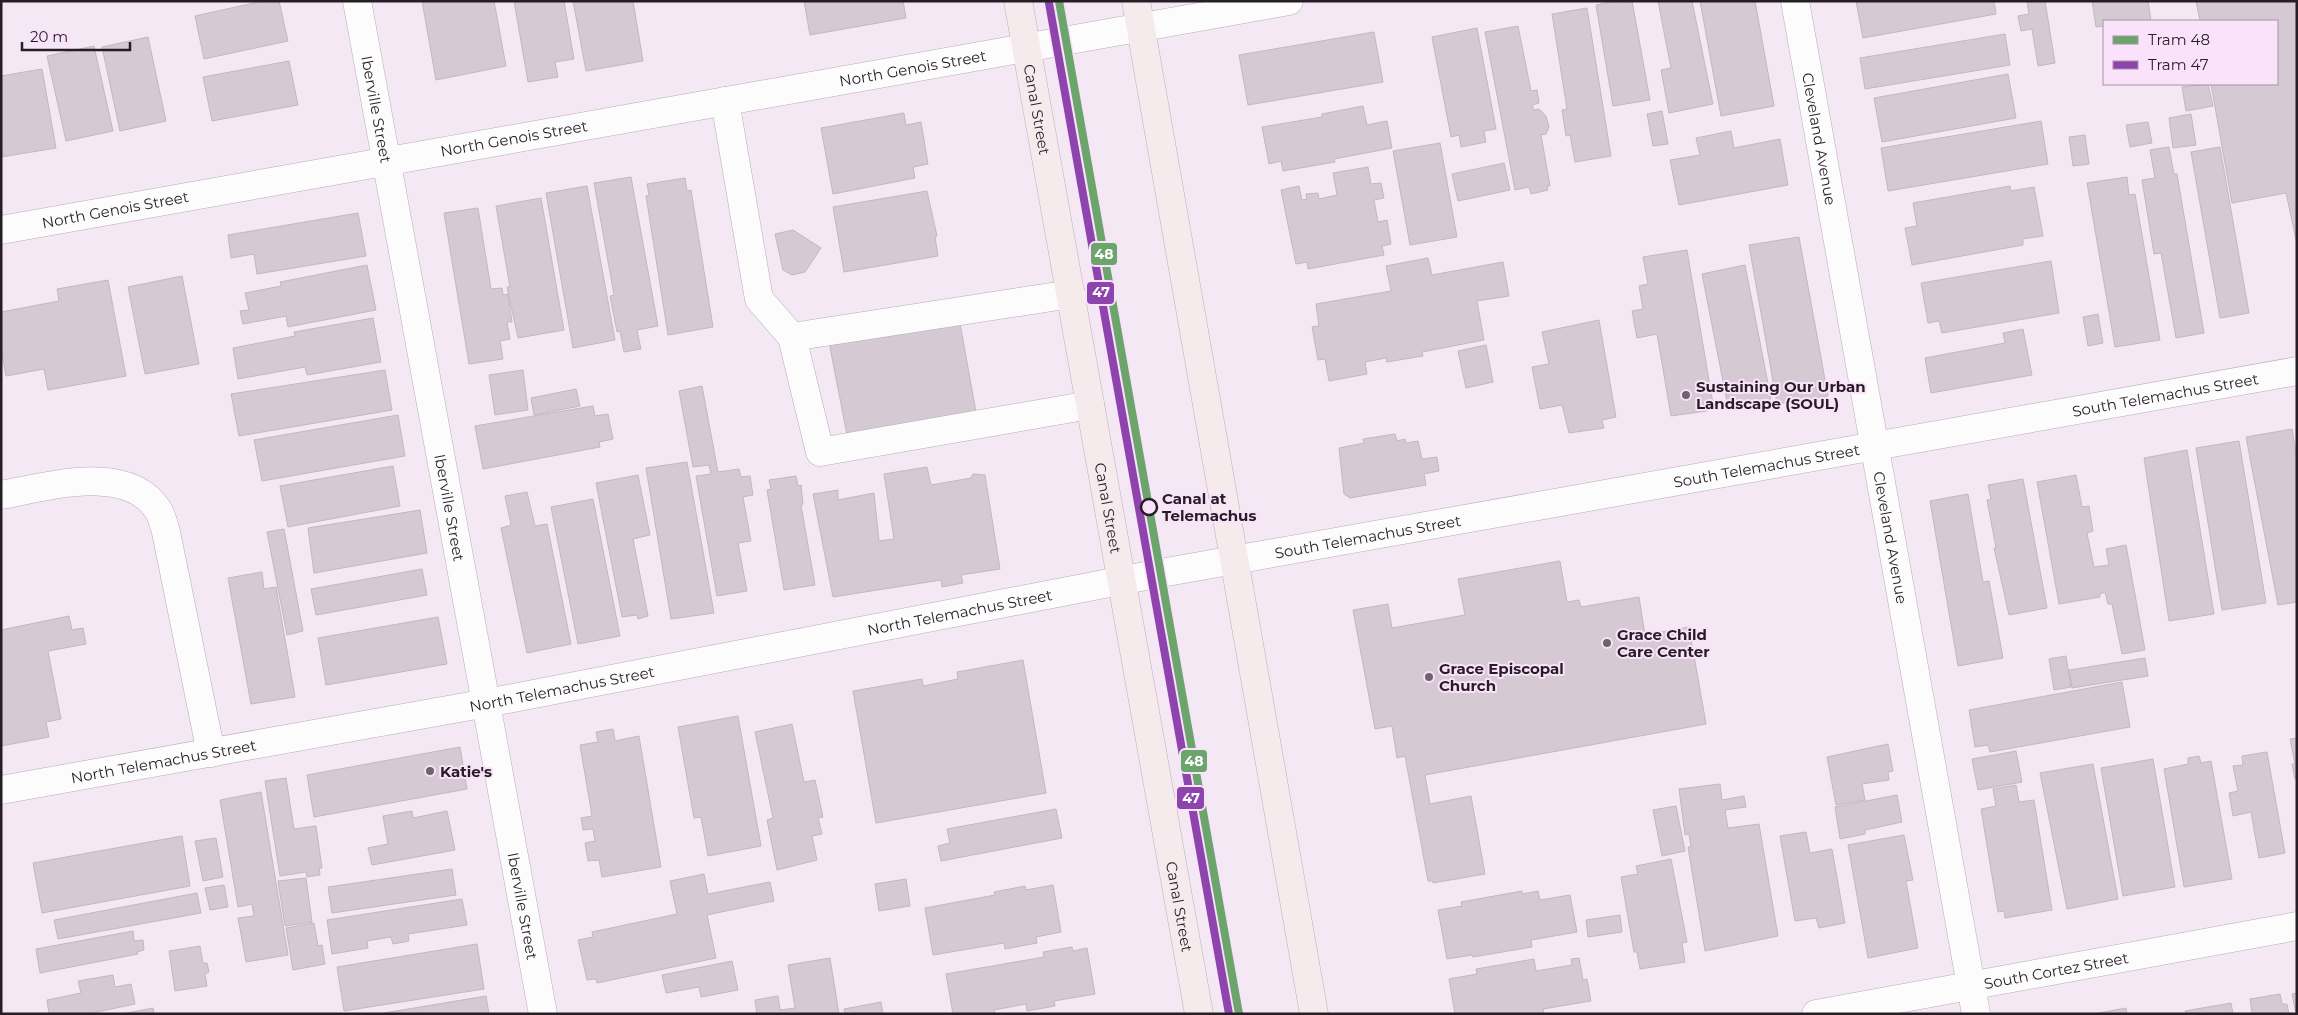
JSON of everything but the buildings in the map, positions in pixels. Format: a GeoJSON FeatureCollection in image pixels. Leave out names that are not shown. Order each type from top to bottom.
{"type":"FeatureCollection","features":[{"type":"Feature","properties":{"kind":"main road","name":"Canal Street"},"geometry":{"type":"LineString","coordinates":[[1018,1],[1199,1014]]}},
{"type":"Feature","properties":{"kind":"main road"},"geometry":{"type":"LineString","coordinates":[[1136,1],[1314,1014]]}},
{"type":"Feature","properties":{"kind":"street","name":"Iberville Street"},"geometry":{"type":"LineString","coordinates":[[357,1],[543,1014]]}},
{"type":"Feature","properties":{"kind":"street","name":"North Genois Street"},"geometry":{"type":"LineString","coordinates":[[1,230],[387,159],[1027,50],[1289,1]]}},
{"type":"Feature","properties":{"kind":"street","name":"Cleveland Avenue"},"geometry":{"type":"LineString","coordinates":[[1795,1],[1976,1014]]}},
{"type":"Feature","properties":{"kind":"street"},"geometry":{"type":"LineString","coordinates":[[724,101],[759,299],[792,338],[820,452],[1090,405]]}},
{"type":"Feature","properties":{"kind":"street"},"geometry":{"type":"LineString","coordinates":[[792,338],[1071,294]]}},
{"type":"Feature","properties":{"kind":"street","name":"South Telemachus Street"},"geometry":{"type":"LineString","coordinates":[[1122,581],[2297,371]]}},
{"type":"Feature","properties":{"kind":"street"},"geometry":{"type":"LineString","coordinates":[[1,495],[86,481],[113,482],[141,493],[158,510],[166,532],[211,753]]}},
{"type":"Feature","properties":{"kind":"street","name":"North Telemachus Street"},"geometry":{"type":"LineString","coordinates":[[1,790],[486,703],[1122,581]]}},
{"type":"Feature","properties":{"kind":"street","name":"South Cortez Street"},"geometry":{"type":"LineString","coordinates":[[1816,1014],[2297,926]]}},
{"type":"Feature","properties":{"kind":"tram line","name":"48"},"geometry":{"type":"LineString","coordinates":[[1059,1],[1239,1014]]}},
{"type":"Feature","properties":{"kind":"tram line","name":"47"},"geometry":{"type":"LineString","coordinates":[[1049,3],[1229,1014]]}},
{"type":"Feature","properties":{"kind":"place","name":"Sustaining Our Urban Landscape (SOUL)"},"geometry":{"type":"Point","coordinates":[1686,395]}},
{"type":"Feature","properties":{"kind":"place","name":"Canal at Telemachus"},"geometry":{"type":"Point","coordinates":[1149,507]}},
{"type":"Feature","properties":{"kind":"place","name":"Grace Child Care Center"},"geometry":{"type":"Point","coordinates":[1607,643]}},
{"type":"Feature","properties":{"kind":"place","name":"Grace Episcopal Church"},"geometry":{"type":"Point","coordinates":[1429,677]}},
{"type":"Feature","properties":{"kind":"place","name":"Katie's"},"geometry":{"type":"Point","coordinates":[430,771]}}]}
